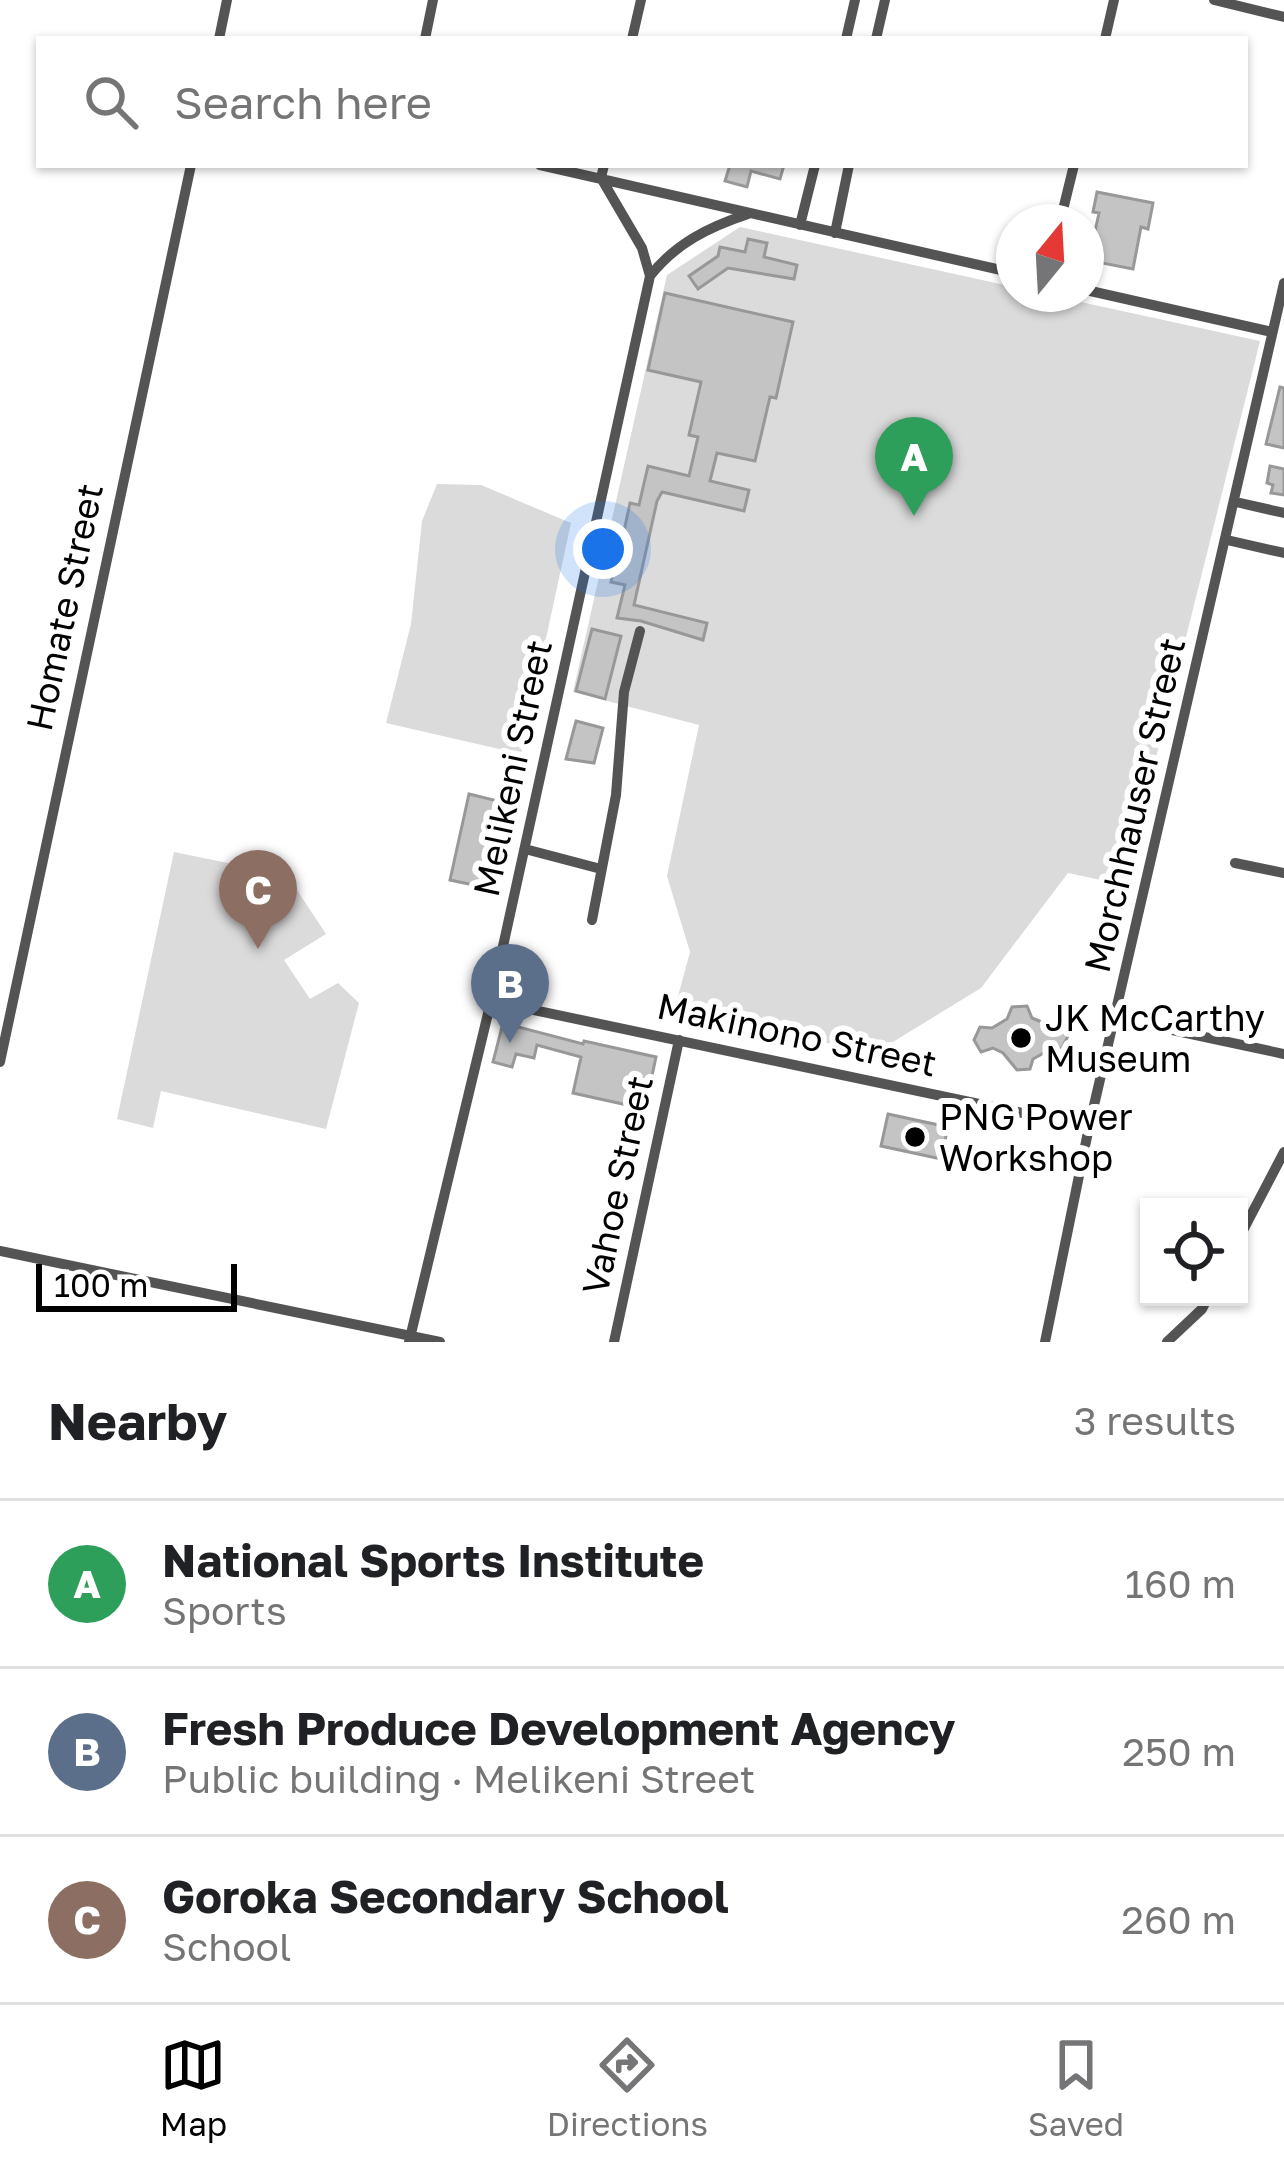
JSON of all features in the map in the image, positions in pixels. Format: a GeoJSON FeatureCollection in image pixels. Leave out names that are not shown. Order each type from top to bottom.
{"type":"FeatureCollection","features":[{"type":"Feature","properties":{"kind":"street"},"geometry":{"type":"LineString","coordinates":[[220,36],[227,0]]}},
{"type":"Feature","properties":{"kind":"street"},"geometry":{"type":"LineString","coordinates":[[425,36],[433,0]]}},
{"type":"Feature","properties":{"kind":"street"},"geometry":{"type":"LineString","coordinates":[[633,36],[641,0]]}},
{"type":"Feature","properties":{"kind":"street"},"geometry":{"type":"LineString","coordinates":[[847,36],[855,0]]}},
{"type":"Feature","properties":{"kind":"street"},"geometry":{"type":"LineString","coordinates":[[878,36],[885,0]]}},
{"type":"Feature","properties":{"kind":"street"},"geometry":{"type":"LineString","coordinates":[[1106,36],[1114,0]]}},
{"type":"Feature","properties":{"kind":"street"},"geometry":{"type":"LineString","coordinates":[[1214,0],[1284,17]]}},
{"type":"Feature","properties":{"kind":"street","name":"Homate Street"},"geometry":{"type":"LineString","coordinates":[[0,1062],[190,168]]}},
{"type":"Feature","properties":{"kind":"street"},"geometry":{"type":"LineString","coordinates":[[567,168],[603,172],[748,214],[996,269]]}},
{"type":"Feature","properties":{"kind":"street"},"geometry":{"type":"LineString","coordinates":[[800,225],[814,168]]}},
{"type":"Feature","properties":{"kind":"street"},"geometry":{"type":"LineString","coordinates":[[835,232],[848,168]]}},
{"type":"Feature","properties":{"kind":"street"},"geometry":{"type":"LineString","coordinates":[[1064,204],[1073,168]]}},
{"type":"Feature","properties":{"kind":"street"},"geometry":{"type":"LineString","coordinates":[[603,172],[642,248],[650,276]]}},
{"type":"Feature","properties":{"kind":"street"},"geometry":{"type":"LineString","coordinates":[[650,276],[704,229],[748,214]]}},
{"type":"Feature","properties":{"kind":"street","name":"Melikeni Street"},"geometry":{"type":"LineString","coordinates":[[410,1339],[491,1001],[650,276]]}},
{"type":"Feature","properties":{"kind":"street","name":"Morchhauser Street"},"geometry":{"type":"LineString","coordinates":[[1045,1342],[1089,1127],[1284,283]]}},
{"type":"Feature","properties":{"kind":"street"},"geometry":{"type":"LineString","coordinates":[[1104,294],[1272,332]]}},
{"type":"Feature","properties":{"kind":"street"},"geometry":{"type":"LineString","coordinates":[[1236,502],[1284,513]]}},
{"type":"Feature","properties":{"kind":"street"},"geometry":{"type":"LineString","coordinates":[[1227,540],[1284,553]]}},
{"type":"Feature","properties":{"kind":"street"},"geometry":{"type":"LineString","coordinates":[[592,920],[616,794],[624,692],[640,631]]}},
{"type":"Feature","properties":{"kind":"street"},"geometry":{"type":"LineString","coordinates":[[525,849],[601,869]]}},
{"type":"Feature","properties":{"kind":"street"},"geometry":{"type":"LineString","coordinates":[[1235,863],[1284,873]]}},
{"type":"Feature","properties":{"kind":"street","name":"Makinono Street"},"geometry":{"type":"LineString","coordinates":[[491,1001],[1089,1127]]}},
{"type":"Feature","properties":{"kind":"street"},"geometry":{"type":"LineString","coordinates":[[1116,1018],[1284,1054]]}},
{"type":"Feature","properties":{"kind":"street","name":"Vahoe Street"},"geometry":{"type":"LineString","coordinates":[[614,1342],[679,1040]]}},
{"type":"Feature","properties":{"kind":"street"},"geometry":{"type":"LineString","coordinates":[[1248,1221],[1284,1152]]}},
{"type":"Feature","properties":{"kind":"street"},"geometry":{"type":"LineString","coordinates":[[0,1251],[440,1342]]}},
{"type":"Feature","properties":{"kind":"street"},"geometry":{"type":"LineString","coordinates":[[1167,1342],[1204,1306]]}},
{"type":"Feature","properties":{"kind":"shaded area"},"geometry":{"type":"Polygon","coordinates":[[[740,227],[996,283],[996,312],[1104,312],[1104,307],[1260,341],[1124,885],[1068,873],[981,988],[875,1053],[674,1011],[690,952],[667,876],[699,725],[573,692],[667,275],[740,227]]]}},
{"type":"Feature","properties":{"kind":"shaded area"},"geometry":{"type":"Polygon","coordinates":[[[437,484],[481,485],[571,523],[521,754],[386,723],[411,624],[422,521],[437,484]]]}},
{"type":"Feature","properties":{"kind":"shaded area"},"geometry":{"type":"Polygon","coordinates":[[[174,852],[287,875],[326,934],[284,960],[310,999],[338,983],[359,1003],[326,1129],[161,1091],[153,1128],[117,1119],[174,852]]]}},
{"type":"Feature","properties":{"kind":"building"},"geometry":{"type":"Polygon","coordinates":[[[729,168],[783,168],[780,179],[751,171],[747,187],[725,181],[729,168]]]}},
{"type":"Feature","properties":{"kind":"building"},"geometry":{"type":"Polygon","coordinates":[[[1097,192],[1153,203],[1148,229],[1141,227],[1133,269],[1104,263],[1104,204],[1095,204],[1097,192]]]}},
{"type":"Feature","properties":{"kind":"building"},"geometry":{"type":"Polygon","coordinates":[[[748,239],[767,243],[764,257],[797,265],[794,279],[728,268],[698,289],[689,276],[718,256],[720,247],[745,252],[748,239]]]}},
{"type":"Feature","properties":{"kind":"building"},"geometry":{"type":"Polygon","coordinates":[[[665,293],[793,322],[776,398],[770,397],[755,461],[717,453],[710,481],[749,490],[744,511],[662,492],[657,501],[634,605],[707,623],[703,640],[617,618],[625,585],[611,582],[616,562],[609,560],[615,535],[623,536],[630,503],[639,505],[648,466],[689,476],[698,437],[689,435],[701,382],[648,370],[665,293]]]}},
{"type":"Feature","properties":{"kind":"building"},"geometry":{"type":"Polygon","coordinates":[[[1280,387],[1284,388],[1284,448],[1266,444],[1280,387]]]}},
{"type":"Feature","properties":{"kind":"building"},"geometry":{"type":"Polygon","coordinates":[[[1270,466],[1284,469],[1284,495],[1271,493],[1273,485],[1267,483],[1270,466]]]}},
{"type":"Feature","properties":{"kind":"building"},"geometry":{"type":"Polygon","coordinates":[[[592,629],[621,636],[605,699],[576,691],[592,629]]]}},
{"type":"Feature","properties":{"kind":"building"},"geometry":{"type":"Polygon","coordinates":[[[576,721],[603,728],[594,763],[566,759],[576,721]]]}},
{"type":"Feature","properties":{"kind":"building"},"geometry":{"type":"Polygon","coordinates":[[[469,794],[502,802],[483,887],[450,880],[469,794]]]}},
{"type":"Feature","properties":{"kind":"building","name":"JK McCarthy Museum"},"geometry":{"type":"Polygon","coordinates":[[[1027,1006],[1032,1018],[1062,1025],[1068,1036],[1062,1048],[1033,1059],[1030,1069],[1017,1070],[993,1048],[981,1052],[974,1040],[980,1027],[992,1028],[1007,1019],[1012,1007],[1027,1006]]]}},
{"type":"Feature","properties":{"kind":"building"},"geometry":{"type":"Polygon","coordinates":[[[503,1023],[656,1057],[645,1109],[573,1093],[581,1057],[537,1045],[534,1058],[516,1054],[512,1067],[493,1062],[503,1023]]]}},
{"type":"Feature","properties":{"kind":"building","name":"PNG Power Workshop"},"geometry":{"type":"Polygon","coordinates":[[[888,1114],[948,1127],[941,1159],[881,1146],[888,1114]]]}},
{"type":"Feature","properties":{"kind":"place","name":"National Sports Institute"},"geometry":{"type":"Point","coordinates":[914,516]}},
{"type":"Feature","properties":{"kind":"place","name":"Goroka Secondary School"},"geometry":{"type":"Point","coordinates":[258,949]}},
{"type":"Feature","properties":{"kind":"place","name":"JK McCarthy Museum"},"geometry":{"type":"Point","coordinates":[1021,1038]}},
{"type":"Feature","properties":{"kind":"place","name":"Fresh Produce Development Agency"},"geometry":{"type":"Point","coordinates":[510,1043]}},
{"type":"Feature","properties":{"kind":"place","name":"PNG Power Workshop"},"geometry":{"type":"Point","coordinates":[915,1137]}}]}
